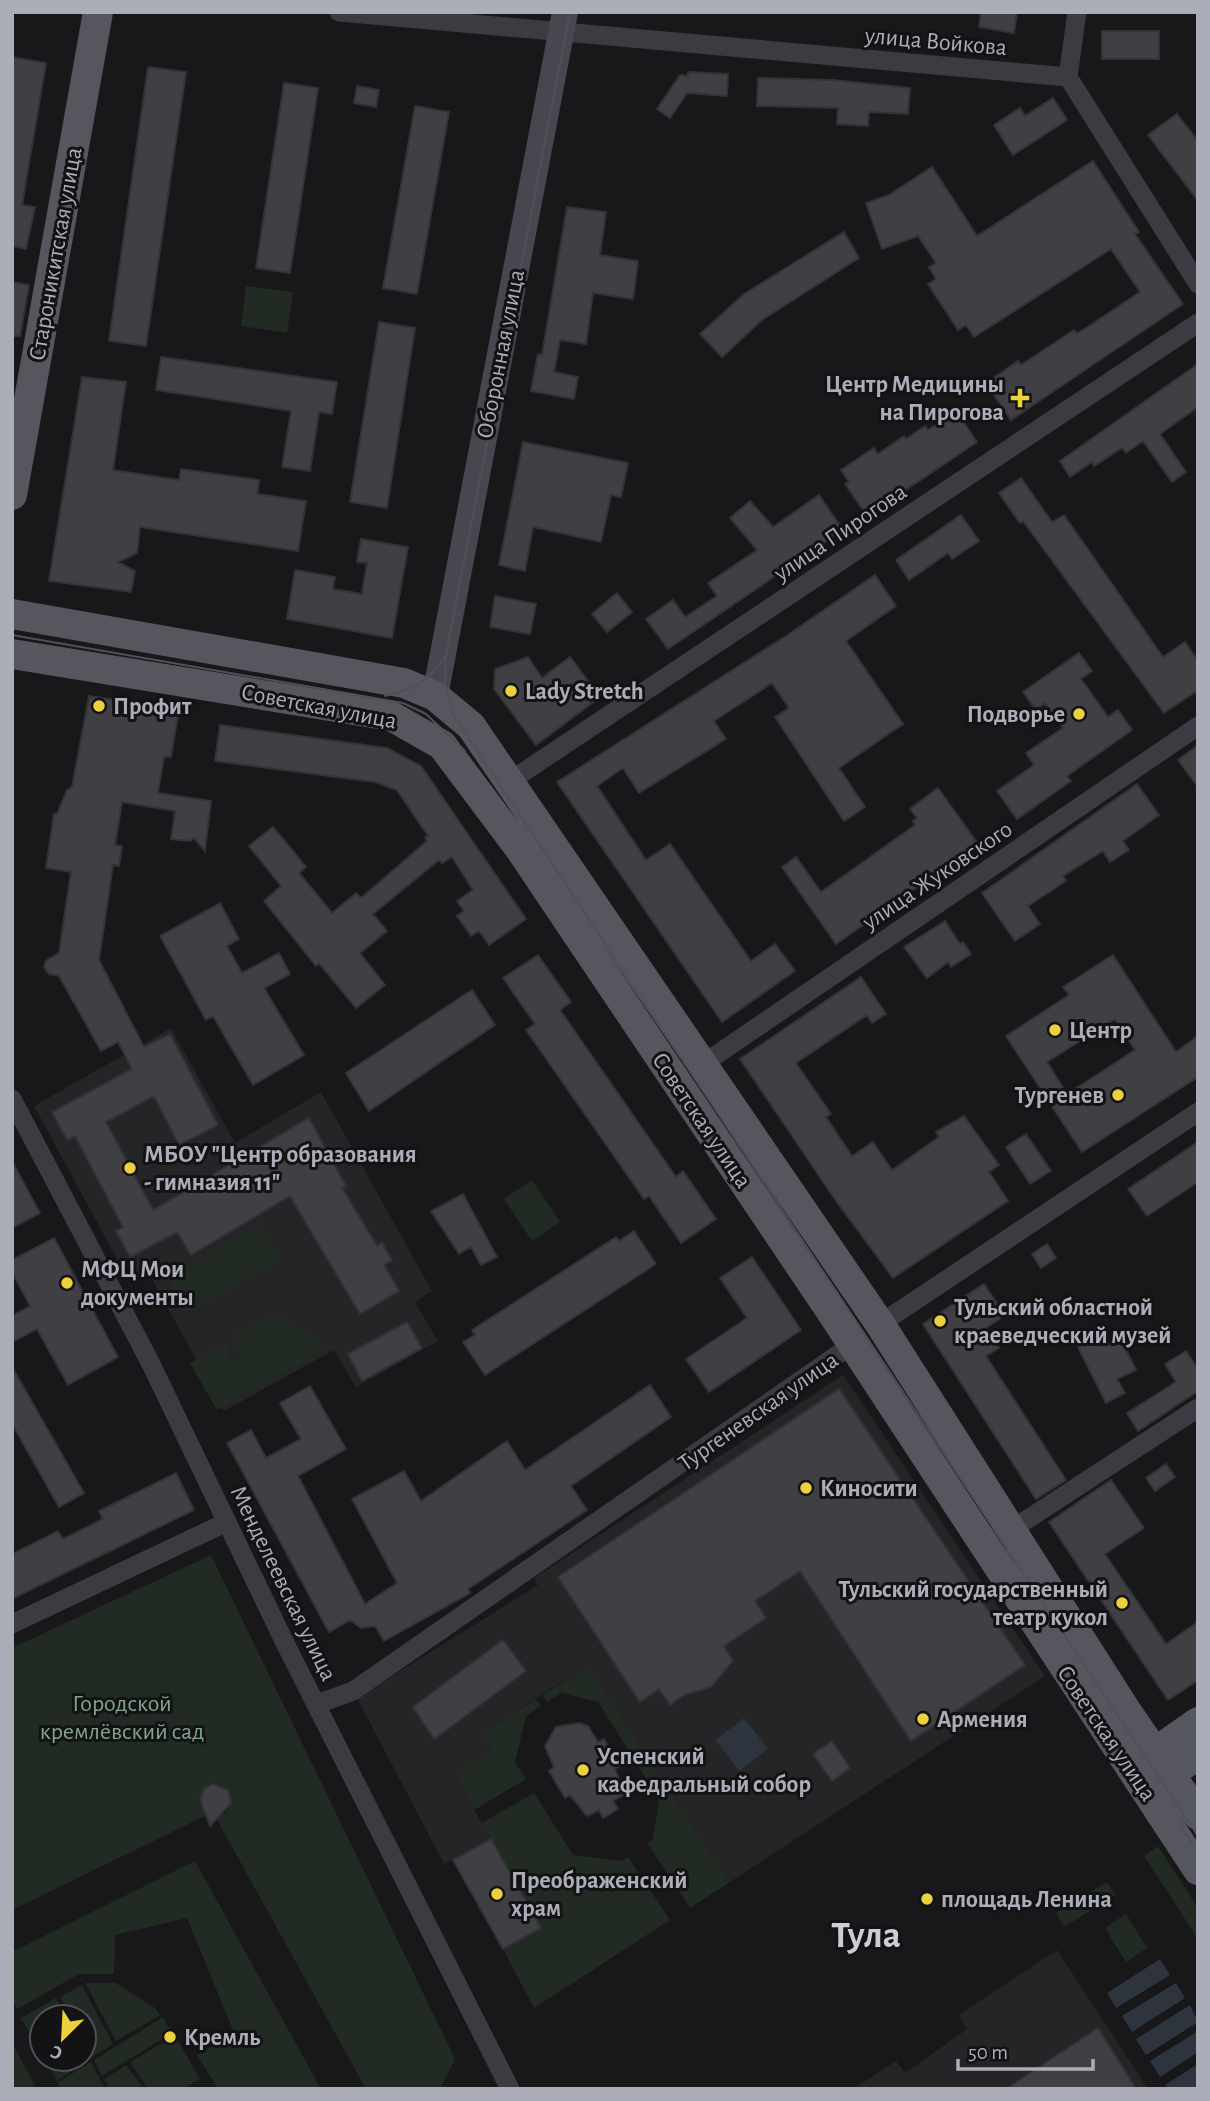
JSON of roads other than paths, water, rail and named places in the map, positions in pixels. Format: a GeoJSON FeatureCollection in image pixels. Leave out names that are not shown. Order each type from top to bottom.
{"type":"FeatureCollection","features":[{"type":"Feature","properties":{"kind":"main road","name":"Староникитская улица"},"geometry":{"type":"LineString","coordinates":[[12,495],[98,12]]}},
{"type":"Feature","properties":{"kind":"main road","name":"Оборонная улица"},"geometry":{"type":"LineString","coordinates":[[435,696],[563,23]]}},
{"type":"Feature","properties":{"kind":"main road","name":"Советская улица"},"geometry":{"type":"LineString","coordinates":[[12,614],[404,683],[435,696],[471,726],[880,1324],[1198,1815]]}},
{"type":"Feature","properties":{"kind":"main road","name":"Советская улица"},"geometry":{"type":"LineString","coordinates":[[12,654],[354,708],[391,716],[419,729],[442,745],[464,770],[520,849],[852,1344],[1198,1870]]}},
{"type":"Feature","properties":{"kind":"main road"},"geometry":{"type":"LineString","coordinates":[[419,729],[435,696]]}},
{"type":"Feature","properties":{"kind":"main road","name":"Тургеневская улица"},"geometry":{"type":"LineString","coordinates":[[852,1344],[880,1324]]}},
{"type":"Feature","properties":{"kind":"main road"},"geometry":{"type":"LineString","coordinates":[[1136,1775],[1149,1779],[1198,1722]]}},
{"type":"Feature","properties":{"kind":"main road"},"geometry":{"type":"LineString","coordinates":[[1162,1762],[1198,1755]]}},
{"type":"Feature","properties":{"kind":"street","name":"улица Войкова"},"geometry":{"type":"LineString","coordinates":[[340,12],[563,23],[1068,76]]}},
{"type":"Feature","properties":{"kind":"street"},"geometry":{"type":"LineString","coordinates":[[1077,12],[1068,76],[1198,284]]}},
{"type":"Feature","properties":{"kind":"street","name":"улица Пирогова"},"geometry":{"type":"LineString","coordinates":[[510,782],[1198,323]]}},
{"type":"Feature","properties":{"kind":"street","name":"улица Жуковского"},"geometry":{"type":"LineString","coordinates":[[703,1064],[1198,726]]}},
{"type":"Feature","properties":{"kind":"street","name":"Менделеевская улица"},"geometry":{"type":"LineString","coordinates":[[12,1099],[151,1364],[317,1704],[510,2089]]}},
{"type":"Feature","properties":{"kind":"street","name":"Тургеневская улица"},"geometry":{"type":"LineString","coordinates":[[880,1324],[1198,1112]]}},
{"type":"Feature","properties":{"kind":"street","name":"Тургеневская улица"},"geometry":{"type":"LineString","coordinates":[[317,1704],[353,1691],[852,1344]]}},
{"type":"Feature","properties":{"kind":"street"},"geometry":{"type":"LineString","coordinates":[[1011,1530],[1198,1408]]}},
{"type":"Feature","properties":{"kind":"street"},"geometry":{"type":"LineString","coordinates":[[12,1624],[228,1522]]}},
{"type":"Feature","properties":{"kind":"tram line"},"geometry":{"type":"LineString","coordinates":[[570,12],[446,655],[445,685],[454,716],[1198,1836]]}},
{"type":"Feature","properties":{"kind":"tram line"},"geometry":{"type":"LineString","coordinates":[[12,635],[403,703],[426,714],[465,751]]}},
{"type":"Feature","properties":{"kind":"tram line"},"geometry":{"type":"LineString","coordinates":[[385,696],[421,683],[446,655]]}},
{"type":"Feature","properties":{"kind":"tram line"},"geometry":{"type":"LineString","coordinates":[[1182,1829],[1198,1852]]}},
{"type":"Feature","properties":{"kind":"place","name":"Центр Медицины на Пирогова"},"geometry":{"type":"Point","coordinates":[1020,398]}},
{"type":"Feature","properties":{"kind":"place","name":"Lady Stretch"},"geometry":{"type":"Point","coordinates":[511,691]}},
{"type":"Feature","properties":{"kind":"place","name":"Профит"},"geometry":{"type":"Point","coordinates":[99,706]}},
{"type":"Feature","properties":{"kind":"place","name":"Подворье"},"geometry":{"type":"Point","coordinates":[1079,714]}},
{"type":"Feature","properties":{"kind":"place","name":"Центр"},"geometry":{"type":"Point","coordinates":[1055,1030]}},
{"type":"Feature","properties":{"kind":"place","name":"Тургенев"},"geometry":{"type":"Point","coordinates":[1118,1095]}},
{"type":"Feature","properties":{"kind":"place","name":"МБОУ \"Центр образования - гимназия 11\""},"geometry":{"type":"Point","coordinates":[130,1168]}},
{"type":"Feature","properties":{"kind":"place","name":"МФЦ Мои документы"},"geometry":{"type":"Point","coordinates":[67,1283]}},
{"type":"Feature","properties":{"kind":"place","name":"Тульский областной краеведческий музей"},"geometry":{"type":"Point","coordinates":[940,1321]}},
{"type":"Feature","properties":{"kind":"place","name":"Киносити"},"geometry":{"type":"Point","coordinates":[806,1488]}},
{"type":"Feature","properties":{"kind":"place","name":"Тульский государственный театр кукол"},"geometry":{"type":"Point","coordinates":[1122,1603]}},
{"type":"Feature","properties":{"kind":"place","name":"Армения"},"geometry":{"type":"Point","coordinates":[923,1719]}},
{"type":"Feature","properties":{"kind":"place","name":"Успенский кафедральный собор"},"geometry":{"type":"Point","coordinates":[583,1770]}},
{"type":"Feature","properties":{"kind":"place","name":"Преображенский храм"},"geometry":{"type":"Point","coordinates":[497,1894]}},
{"type":"Feature","properties":{"kind":"place","name":"площадь Ленина"},"geometry":{"type":"Point","coordinates":[927,1899]}},
{"type":"Feature","properties":{"kind":"place","name":"Кремль"},"geometry":{"type":"Point","coordinates":[170,2037]}},
{"type":"Feature","properties":{"kind":"district","name":"Тула"},"geometry":{"type":"Point","coordinates":[866,1934]}},
{"type":"Feature","properties":{"kind":"park label","name":"Городской кремлёвский сад"},"geometry":{"type":"Point","coordinates":[122,1717]}}]}
